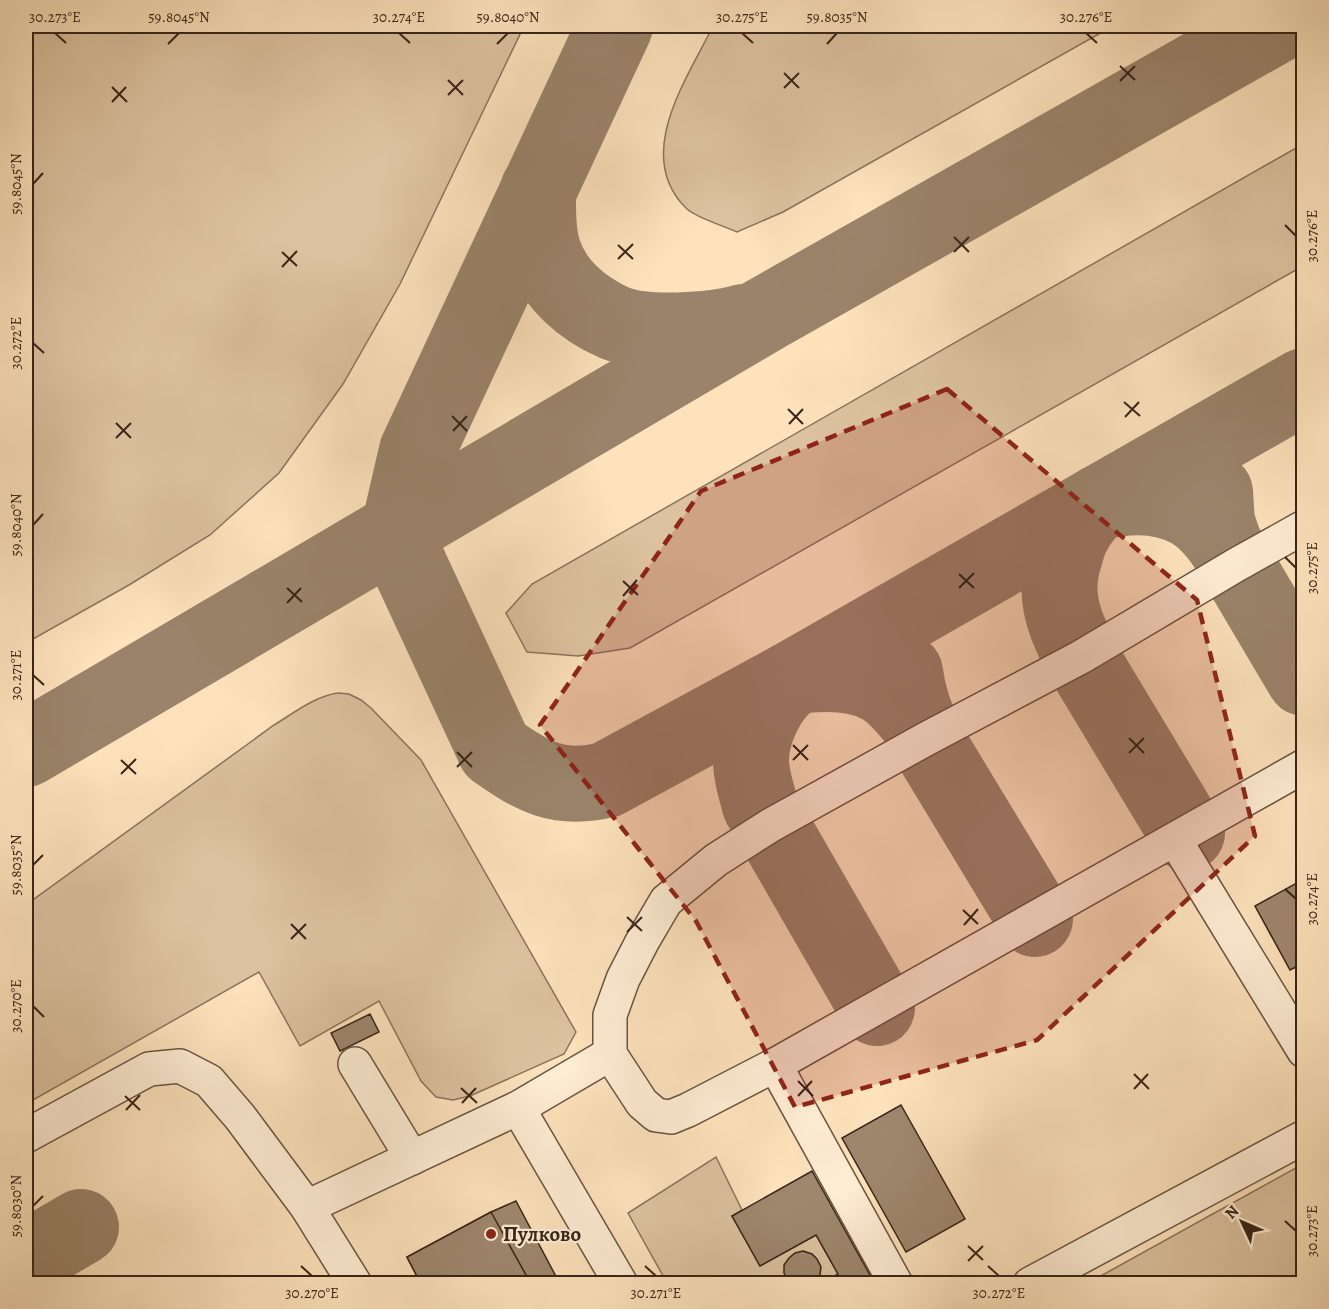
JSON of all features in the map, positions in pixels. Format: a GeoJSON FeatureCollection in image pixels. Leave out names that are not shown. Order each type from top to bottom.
{"type":"FeatureCollection","features":[{"type":"Feature","properties":{"kind":"lane"},"geometry":{"type":"LineString","coordinates":[[1304,527],[1081,657],[771,825],[716,860],[666,901],[642,942],[623,979],[610,1016],[610,1054],[642,1103],[656,1115],[671,1117],[688,1110],[775,1065],[1304,766]]}},
{"type":"Feature","properties":{"kind":"lane"},"geometry":{"type":"LineString","coordinates":[[1175,840],[1300,1039]]}},
{"type":"Feature","properties":{"kind":"lane"},"geometry":{"type":"LineString","coordinates":[[307,1207],[518,1108],[610,1054]]}},
{"type":"Feature","properties":{"kind":"lane"},"geometry":{"type":"LineString","coordinates":[[355,1064],[411,1158]]}},
{"type":"Feature","properties":{"kind":"lane"},"geometry":{"type":"LineString","coordinates":[[775,1065],[896,1284]]}},
{"type":"Feature","properties":{"kind":"lane"},"geometry":{"type":"LineString","coordinates":[[26,1136],[149,1069],[180,1066],[209,1081],[240,1117],[307,1207],[355,1284]]}},
{"type":"Feature","properties":{"kind":"lane"},"geometry":{"type":"LineString","coordinates":[[518,1108],[621,1284]]}},
{"type":"Feature","properties":{"kind":"lane"},"geometry":{"type":"LineString","coordinates":[[1030,1284],[1304,1137]]}},
{"type":"Feature","properties":{"kind":"highlighted area"},"geometry":{"type":"Polygon","coordinates":[[[947,389],[1197,600],[1255,836],[1037,1040],[795,1107],[696,921],[540,725],[701,491],[947,389]]]}},
{"type":"Feature","properties":{"kind":"shaded area"},"geometry":{"type":"Polygon","coordinates":[[[26,26],[524,26],[400,284],[343,384],[279,473],[210,535],[129,585],[26,643],[26,26]]]}},
{"type":"Feature","properties":{"kind":"shaded area"},"geometry":{"type":"Polygon","coordinates":[[[713,26],[1113,26],[783,212],[737,232],[704,219],[687,209],[671,188],[664,166],[664,142],[670,118],[679,93],[713,26]]]}},
{"type":"Feature","properties":{"kind":"shaded area"},"geometry":{"type":"Polygon","coordinates":[[[1303,144],[1303,266],[630,648],[578,656],[527,652],[506,613],[532,584],[1303,144]]]}},
{"type":"Feature","properties":{"kind":"shaded area"},"geometry":{"type":"Polygon","coordinates":[[[338,693],[349,694],[371,708],[421,760],[576,1032],[564,1054],[470,1096],[453,1100],[436,1097],[421,1081],[379,1001],[300,1046],[259,972],[26,1104],[26,905],[274,725],[313,701],[338,693]]]}},
{"type":"Feature","properties":{"kind":"shaded area"},"geometry":{"type":"Polygon","coordinates":[[[716,1157],[742,1210],[732,1216],[760,1266],[816,1235],[838,1274],[822,1283],[667,1283],[628,1213],[716,1157]]]}},
{"type":"Feature","properties":{"kind":"shaded area"},"geometry":{"type":"Polygon","coordinates":[[[1303,1164],[1303,1283],[1088,1283],[1303,1164]]]}},
{"type":"Feature","properties":{"kind":"building"},"geometry":{"type":"Polygon","coordinates":[[[1304,879],[1304,963],[1290,970],[1255,906],[1304,879]]]}},
{"type":"Feature","properties":{"kind":"building"},"geometry":{"type":"Polygon","coordinates":[[[370,1014],[379,1032],[340,1051],[331,1033],[370,1014]]]}},
{"type":"Feature","properties":{"kind":"building"},"geometry":{"type":"Polygon","coordinates":[[[901,1105],[965,1219],[906,1252],[842,1138],[901,1105]]]}},
{"type":"Feature","properties":{"kind":"building"},"geometry":{"type":"Polygon","coordinates":[[[812,1171],[875,1284],[822,1284],[838,1274],[816,1235],[760,1266],[732,1216],[812,1171]]]}},
{"type":"Feature","properties":{"kind":"building","name":"Пулково"},"geometry":{"type":"Polygon","coordinates":[[[516,1201],[560,1284],[421,1284],[407,1257],[516,1201]]]}},
{"type":"Feature","properties":{"kind":"building","name":"Пулково"},"geometry":{"type":"Polygon","coordinates":[[[491,1212],[531,1284],[421,1284],[407,1257],[491,1212]]]}},
{"type":"Feature","properties":{"kind":"building"},"geometry":{"type":"Polygon","coordinates":[[[803,1251],[812,1254],[817,1259],[821,1267],[820,1275],[815,1284],[790,1284],[784,1273],[784,1265],[795,1253],[803,1251]]]}},
{"type":"Feature","properties":{"kind":"taxiway"},"geometry":{"type":"LineString","coordinates":[[615,26],[417,451],[399,529],[405,556],[495,750],[522,768],[560,782],[574,784],[606,780],[792,679],[1304,386]]}},
{"type":"Feature","properties":{"kind":"taxiway"},"geometry":{"type":"LineString","coordinates":[[26,749],[766,314],[1275,26]]}},
{"type":"Feature","properties":{"kind":"taxiway"},"geometry":{"type":"LineString","coordinates":[[538,190],[538,220],[543,250],[554,274],[581,303],[615,323],[643,329],[714,328],[743,322]]}},
{"type":"Feature","properties":{"kind":"taxiway"},"geometry":{"type":"LineString","coordinates":[[1215,492],[1217,522],[1224,543],[1304,678]]}},
{"type":"Feature","properties":{"kind":"taxiway"},"geometry":{"type":"LineString","coordinates":[[1187,833],[1081,657],[1063,613],[1059,591],[1060,574],[1075,530],[1084,516],[1104,501],[1145,497],[1183,506],[1201,518],[1224,543]]}},
{"type":"Feature","properties":{"kind":"taxiway"},"geometry":{"type":"LineString","coordinates":[[905,672],[912,706],[926,739],[1035,919]]}},
{"type":"Feature","properties":{"kind":"taxiway"},"geometry":{"type":"LineString","coordinates":[[877,1008],[760,805],[752,771],[752,749],[754,738],[768,705],[783,687],[794,678],[803,675],[841,675],[862,678],[875,683],[896,697],[917,721]]}},
{"type":"Feature","properties":{"kind":"taxiway"},"geometry":{"type":"LineString","coordinates":[[26,1259],[81,1227]]}},
{"type":"Feature","properties":{"kind":"place","name":"Пулково"},"geometry":{"type":"Point","coordinates":[491,1234]}}]}
